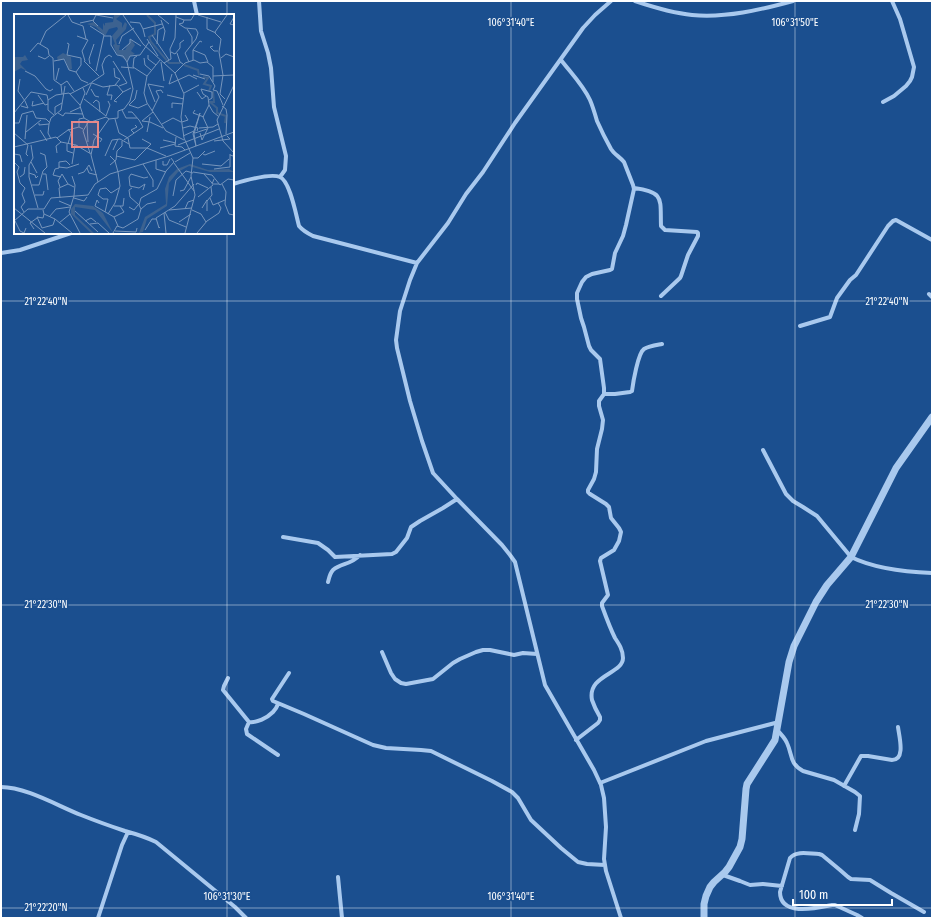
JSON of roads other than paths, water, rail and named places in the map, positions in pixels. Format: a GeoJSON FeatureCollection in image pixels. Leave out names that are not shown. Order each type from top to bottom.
{"type":"FeatureCollection","features":[{"type":"Feature","properties":{"kind":"street"},"geometry":{"type":"LineString","coordinates":[[194,1],[197,14]]}},
{"type":"Feature","properties":{"kind":"street"},"geometry":{"type":"LineString","coordinates":[[259,1],[261,31],[271,68],[274,107],[286,156],[285,170],[280,177]]}},
{"type":"Feature","properties":{"kind":"street"},"geometry":{"type":"LineString","coordinates":[[611,1],[583,28],[483,172],[466,194],[448,223],[417,263],[400,311],[396,340],[410,401],[431,470],[436,478],[502,545],[515,562],[547,690],[600,783],[604,798],[606,827],[605,865],[621,918]]}},
{"type":"Feature","properties":{"kind":"street"},"geometry":{"type":"LineString","coordinates":[[635,1],[668,11],[714,15],[747,12],[793,1]]}},
{"type":"Feature","properties":{"kind":"street"},"geometry":{"type":"LineString","coordinates":[[883,102],[894,96],[906,86],[914,73],[914,67],[902,22],[892,1]]}},
{"type":"Feature","properties":{"kind":"street"},"geometry":{"type":"LineString","coordinates":[[561,60],[584,89],[610,147],[613,152],[624,162],[634,188],[626,225],[623,236],[615,253],[612,269],[586,277],[582,282],[577,299],[589,346],[600,359],[601,364],[604,394],[599,401],[599,406],[602,429],[597,449],[596,472],[588,492],[609,507],[611,518],[621,532],[619,541],[614,550],[601,558],[600,561],[608,595],[602,603],[602,606],[616,639],[622,649],[623,659],[620,665],[595,684],[592,691],[592,700],[600,720],[576,740]]}},
{"type":"Feature","properties":{"kind":"street"},"geometry":{"type":"LineString","coordinates":[[234,184],[268,176],[280,177],[288,188],[299,226],[306,233],[417,263]]}},
{"type":"Feature","properties":{"kind":"street"},"geometry":{"type":"LineString","coordinates":[[634,188],[648,190],[659,197],[661,226],[663,229],[698,233],[680,278],[661,296]]}},
{"type":"Feature","properties":{"kind":"street"},"geometry":{"type":"LineString","coordinates":[[800,326],[830,317],[837,298],[850,280],[856,275],[893,221],[896,220],[932,240]]}},
{"type":"Feature","properties":{"kind":"street"},"geometry":{"type":"LineString","coordinates":[[1,254],[20,250],[68,234]]}},
{"type":"Feature","properties":{"kind":"street"},"geometry":{"type":"LineString","coordinates":[[604,394],[632,391],[640,355],[643,349],[662,344]]}},
{"type":"Feature","properties":{"kind":"street"},"geometry":{"type":"LineString","coordinates":[[704,918],[704,904],[710,887],[729,867],[742,839],[747,784],[775,740],[791,654],[816,602],[830,581],[851,557],[896,468],[932,417]]}},
{"type":"Feature","properties":{"kind":"street"},"geometry":{"type":"LineString","coordinates":[[763,450],[786,494],[793,501],[817,516],[851,557],[868,564],[912,572],[932,573]]}},
{"type":"Feature","properties":{"kind":"street"},"geometry":{"type":"LineString","coordinates":[[283,537],[318,543],[328,550],[334,557],[395,553],[407,538],[411,527],[457,499]]}},
{"type":"Feature","properties":{"kind":"street"},"geometry":{"type":"LineString","coordinates":[[328,582],[333,570],[356,560],[360,555]]}},
{"type":"Feature","properties":{"kind":"street"},"geometry":{"type":"LineString","coordinates":[[382,652],[395,680],[406,684],[433,680],[453,663],[483,650],[514,655],[523,653],[537,654]]}},
{"type":"Feature","properties":{"kind":"street"},"geometry":{"type":"LineString","coordinates":[[289,673],[272,699],[273,701],[372,745],[386,748],[431,751],[492,781],[512,792],[518,798],[531,820],[574,860],[583,864],[605,865]]}},
{"type":"Feature","properties":{"kind":"street"},"geometry":{"type":"LineString","coordinates":[[228,678],[223,690],[249,722]]}},
{"type":"Feature","properties":{"kind":"street"},"geometry":{"type":"LineString","coordinates":[[249,722],[254,722],[265,718],[273,712],[278,704]]}},
{"type":"Feature","properties":{"kind":"street"},"geometry":{"type":"LineString","coordinates":[[249,722],[246,729],[247,734],[278,755]]}},
{"type":"Feature","properties":{"kind":"street"},"geometry":{"type":"LineString","coordinates":[[600,783],[706,741],[779,722]]}},
{"type":"Feature","properties":{"kind":"street"},"geometry":{"type":"LineString","coordinates":[[844,786],[861,756],[892,760],[896,760],[898,758],[900,755],[898,727]]}},
{"type":"Feature","properties":{"kind":"street"},"geometry":{"type":"LineString","coordinates":[[778,730],[787,743],[796,766],[803,771],[834,780],[860,796],[859,814],[855,830]]}},
{"type":"Feature","properties":{"kind":"street"},"geometry":{"type":"LineString","coordinates":[[1,786],[18,789],[38,796],[81,815],[146,837],[156,842],[235,907],[246,918]]}},
{"type":"Feature","properties":{"kind":"street"},"geometry":{"type":"LineString","coordinates":[[98,918],[122,845],[128,832]]}},
{"type":"Feature","properties":{"kind":"street"},"geometry":{"type":"LineString","coordinates":[[862,918],[835,905],[797,909],[790,908],[783,902],[780,896],[782,886],[788,870],[789,861],[793,855],[800,853],[822,855],[851,879],[870,880],[924,912]]}},
{"type":"Feature","properties":{"kind":"street"},"geometry":{"type":"LineString","coordinates":[[723,875],[750,885],[763,884],[782,886]]}},
{"type":"Feature","properties":{"kind":"street"},"geometry":{"type":"LineString","coordinates":[[338,877],[342,918]]}}]}
